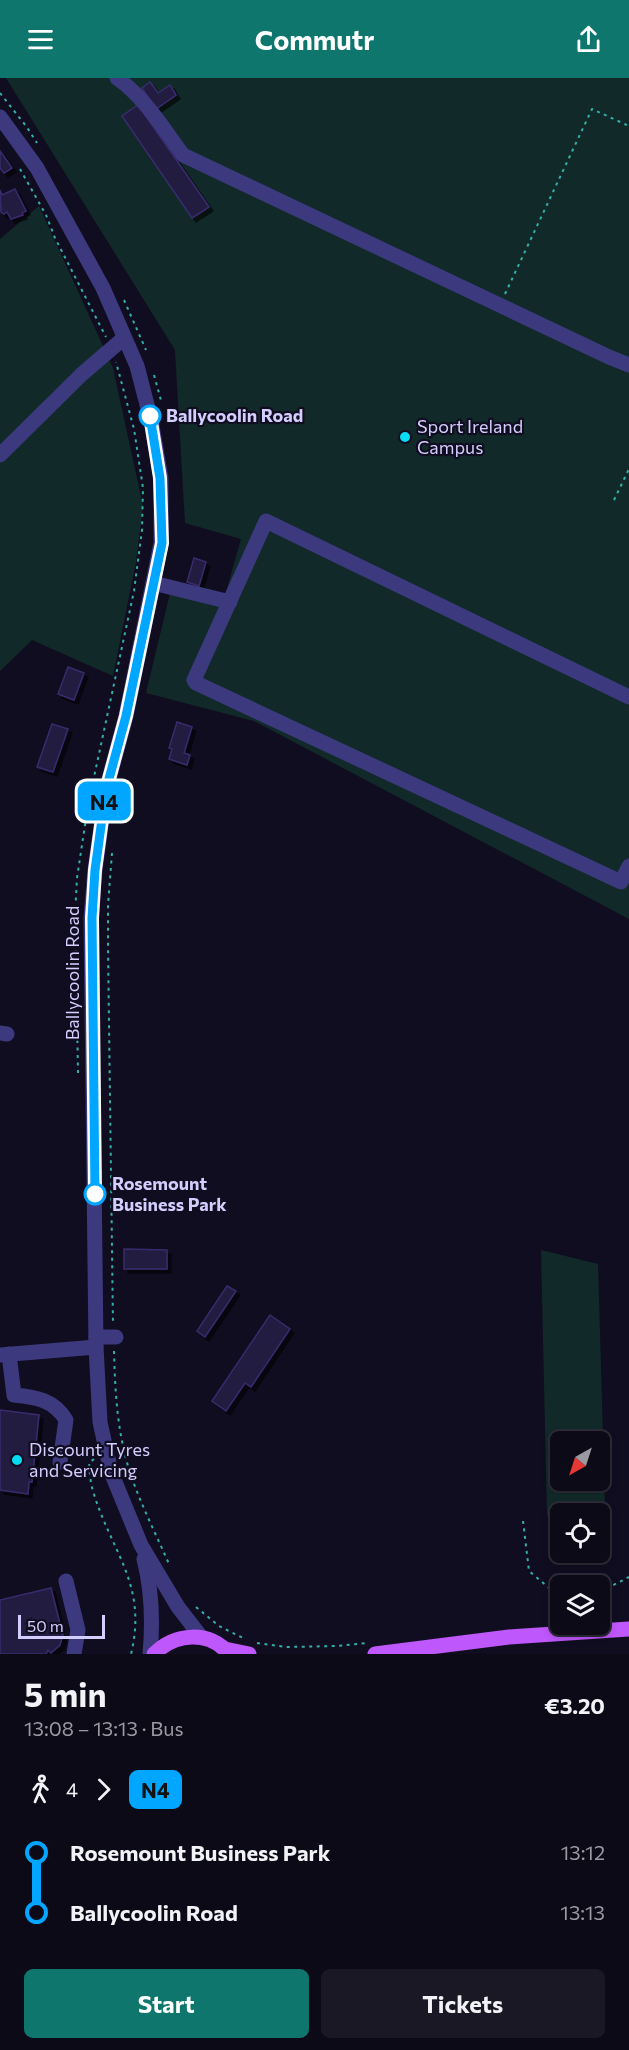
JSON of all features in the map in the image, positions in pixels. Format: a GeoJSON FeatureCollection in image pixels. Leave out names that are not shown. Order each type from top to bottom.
{"type":"FeatureCollection","features":[{"type":"Feature","properties":{"kind":"main road"},"geometry":{"type":"LineString","coordinates":[[375,1654],[509,1637],[629,1629]]}},
{"type":"Feature","properties":{"kind":"main road"},"geometry":{"type":"LineString","coordinates":[[152,1654],[178,1639],[190,1637],[213,1641],[227,1652],[249,1645]]}},
{"type":"Feature","properties":{"kind":"street"},"geometry":{"type":"LineString","coordinates":[[117,78],[144,103],[183,155],[629,365]]}},
{"type":"Feature","properties":{"kind":"street","name":"Ballycoolin Road"},"geometry":{"type":"LineString","coordinates":[[0,117],[37,168],[103,288],[137,366],[151,420],[160,478],[162,543],[126,716],[106,790],[94,882],[92,918],[96,1342],[100,1422],[111,1472],[141,1545],[178,1607],[202,1638]]}},
{"type":"Feature","properties":{"kind":"street"},"geometry":{"type":"LineString","coordinates":[[0,455],[82,374],[124,338]]}},
{"type":"Feature","properties":{"kind":"street"},"geometry":{"type":"LineString","coordinates":[[629,697],[266,521],[194,680],[196,683],[621,882],[629,866]]}},
{"type":"Feature","properties":{"kind":"street"},"geometry":{"type":"LineString","coordinates":[[153,583],[230,602]]}},
{"type":"Feature","properties":{"kind":"street"},"geometry":{"type":"LineString","coordinates":[[60,1462],[66,1420],[60,1411],[49,1402],[34,1397],[7,1395],[4,1354],[96,1342],[115,1337]]}},
{"type":"Feature","properties":{"kind":"street","name":"Ballycoolin Road"},"geometry":{"type":"LineString","coordinates":[[141,1545],[149,1582],[152,1654]]}},
{"type":"Feature","properties":{"kind":"street"},"geometry":{"type":"LineString","coordinates":[[66,1581],[78,1630],[74,1654]]}},
{"type":"Feature","properties":{"kind":"path"},"geometry":{"type":"LineString","coordinates":[[0,93],[37,144]]}},
{"type":"Feature","properties":{"kind":"path"},"geometry":{"type":"LineString","coordinates":[[500,305],[592,109],[629,126]]}},
{"type":"Feature","properties":{"kind":"path"},"geometry":{"type":"LineString","coordinates":[[17,165],[46,215],[55,238],[106,337]]}},
{"type":"Feature","properties":{"kind":"path"},"geometry":{"type":"LineString","coordinates":[[122,296],[147,354]]}},
{"type":"Feature","properties":{"kind":"path"},"geometry":{"type":"LineString","coordinates":[[151,365],[162,407]]}},
{"type":"Feature","properties":{"kind":"path"},"geometry":{"type":"LineString","coordinates":[[614,500],[629,469]]}},
{"type":"Feature","properties":{"kind":"path"},"geometry":{"type":"LineString","coordinates":[[118,808],[125,775]]}},
{"type":"Feature","properties":{"kind":"path"},"geometry":{"type":"LineString","coordinates":[[112,847],[108,948],[117,1404],[128,1466],[171,1570]]}},
{"type":"Feature","properties":{"kind":"path"},"geometry":{"type":"LineString","coordinates":[[88,1463],[92,1490],[126,1570],[135,1600],[136,1624],[131,1654]]}},
{"type":"Feature","properties":{"kind":"path"},"geometry":{"type":"LineString","coordinates":[[523,1521],[530,1571],[550,1588]]}},
{"type":"Feature","properties":{"kind":"path"},"geometry":{"type":"LineString","coordinates":[[610,1587],[629,1577]]}},
{"type":"Feature","properties":{"kind":"path"},"geometry":{"type":"LineString","coordinates":[[191,1602],[205,1616],[249,1645],[286,1647]]}},
{"type":"Feature","properties":{"kind":"green space","name":"Sport Ireland Campus"},"geometry":{"type":"Polygon","coordinates":[[[6,78],[629,78],[629,919],[254,721],[146,693],[171,589],[224,599],[241,539],[185,523],[175,350],[6,78]]]}},
{"type":"Feature","properties":{"kind":"green space"},"geometry":{"type":"Polygon","coordinates":[[[39,206],[113,368],[143,506],[136,562],[113,676],[32,640],[0,671],[0,239],[39,206]]]}},
{"type":"Feature","properties":{"kind":"green space"},"geometry":{"type":"Polygon","coordinates":[[[541,1250],[598,1264],[603,1431],[550,1431],[550,1491],[605,1491],[605,1503],[550,1503],[550,1516],[547,1515],[541,1250]]]}},
{"type":"Feature","properties":{"kind":"building"},"geometry":{"type":"Polygon","coordinates":[[[150,82],[158,93],[170,85],[176,95],[156,109],[142,88],[150,82]]]}},
{"type":"Feature","properties":{"kind":"building"},"geometry":{"type":"Polygon","coordinates":[[[138,105],[209,207],[192,218],[122,116],[138,105]]]}},
{"type":"Feature","properties":{"kind":"building"},"geometry":{"type":"Polygon","coordinates":[[[0,151],[12,168],[4,173],[0,168],[0,151]]]}},
{"type":"Feature","properties":{"kind":"building"},"geometry":{"type":"Polygon","coordinates":[[[15,189],[26,211],[22,213],[23,215],[11,219],[7,212],[4,214],[1,212],[0,190],[2,195],[15,189]]]}},
{"type":"Feature","properties":{"kind":"building"},"geometry":{"type":"Polygon","coordinates":[[[194,558],[206,562],[199,586],[187,582],[194,558]]]}},
{"type":"Feature","properties":{"kind":"building"},"geometry":{"type":"Polygon","coordinates":[[[68,667],[84,673],[74,700],[58,694],[68,667]]]}},
{"type":"Feature","properties":{"kind":"building"},"geometry":{"type":"Polygon","coordinates":[[[177,722],[192,727],[184,753],[190,755],[187,765],[169,759],[172,749],[169,748],[177,722]]]}},
{"type":"Feature","properties":{"kind":"building"},"geometry":{"type":"Polygon","coordinates":[[[52,724],[68,729],[53,772],[37,767],[52,724]]]}},
{"type":"Feature","properties":{"kind":"building"},"geometry":{"type":"Polygon","coordinates":[[[124,1249],[167,1250],[167,1269],[124,1269],[124,1249]]]}},
{"type":"Feature","properties":{"kind":"building"},"geometry":{"type":"Polygon","coordinates":[[[227,1286],[236,1291],[205,1337],[197,1331],[227,1286]]]}},
{"type":"Feature","properties":{"kind":"building"},"geometry":{"type":"Polygon","coordinates":[[[270,1315],[290,1329],[251,1387],[245,1383],[226,1411],[212,1401],[270,1315]]]}},
{"type":"Feature","properties":{"kind":"building","name":"Discount Tyres and Servicing"},"geometry":{"type":"Polygon","coordinates":[[[0,1410],[39,1415],[32,1482],[29,1482],[28,1494],[0,1490],[0,1410]]]}},
{"type":"Feature","properties":{"kind":"building"},"geometry":{"type":"Polygon","coordinates":[[[51,1588],[61,1628],[59,1632],[63,1634],[60,1645],[51,1653],[48,1650],[46,1654],[0,1654],[0,1600],[51,1588]]]}},
{"type":"Feature","properties":{"kind":"bus line","name":"N4"},"geometry":{"type":"LineString","coordinates":[[95,1194],[92,918],[95,870],[106,790],[126,716],[162,543],[160,478],[150,416]]}},
{"type":"Feature","properties":{"kind":"place","name":"Ballycoolin Road"},"geometry":{"type":"Point","coordinates":[150,416]}},
{"type":"Feature","properties":{"kind":"place","name":"Sport Ireland Campus"},"geometry":{"type":"Point","coordinates":[405,437]}},
{"type":"Feature","properties":{"kind":"place","name":"Rosemount Business Park"},"geometry":{"type":"Point","coordinates":[95,1194]}},
{"type":"Feature","properties":{"kind":"place","name":"Discount Tyres and Servicing"},"geometry":{"type":"Point","coordinates":[17,1460]}}]}
